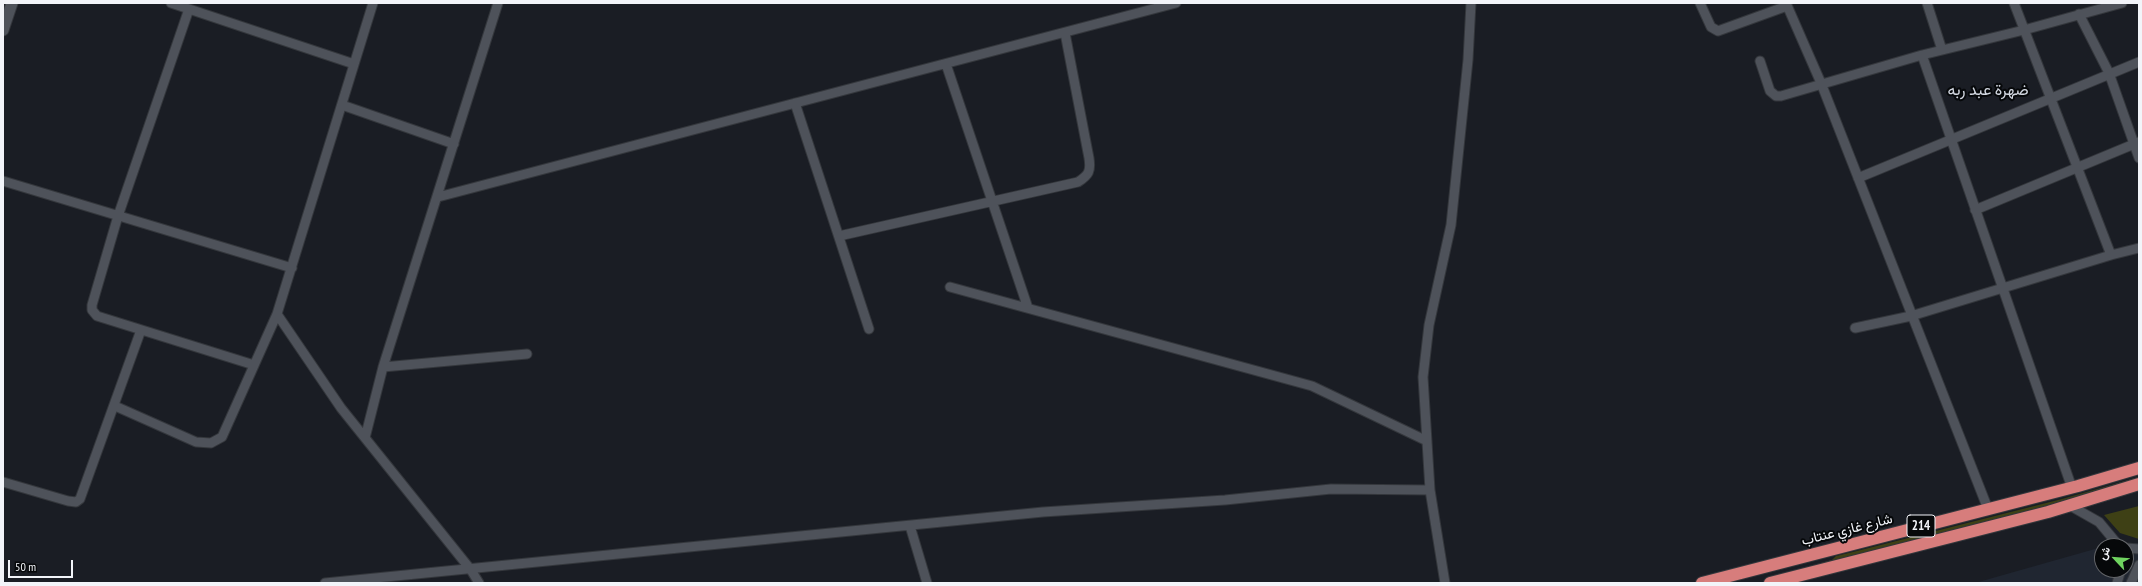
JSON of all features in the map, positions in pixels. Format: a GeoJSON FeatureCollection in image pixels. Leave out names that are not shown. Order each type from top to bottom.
{"type":"FeatureCollection","features":[{"type":"Feature","properties":{"kind":"highway","name":"شارع غازي عنتاب"},"geometry":{"type":"LineString","coordinates":[[1702,583],[2072,488],[2139,468]]}},
{"type":"Feature","properties":{"kind":"highway","name":"214"},"geometry":{"type":"LineString","coordinates":[[1770,583],[2069,505],[2139,484]]}},
{"type":"Feature","properties":{"kind":"highway"},"geometry":{"type":"LineString","coordinates":[[1758,568],[1762,583]]}},
{"type":"Feature","properties":{"kind":"street"},"geometry":{"type":"LineString","coordinates":[[3,30],[12,3]]}},
{"type":"Feature","properties":{"kind":"street"},"geometry":{"type":"LineString","coordinates":[[171,3],[354,64]]}},
{"type":"Feature","properties":{"kind":"street"},"geometry":{"type":"LineString","coordinates":[[115,406],[196,442],[211,443],[222,437],[277,314],[373,3]]}},
{"type":"Feature","properties":{"kind":"street"},"geometry":{"type":"LineString","coordinates":[[365,438],[383,367],[438,197],[498,3]]}},
{"type":"Feature","properties":{"kind":"street"},"geometry":{"type":"LineString","coordinates":[[438,197],[1064,33],[1154,6],[1176,3]]}},
{"type":"Feature","properties":{"kind":"street"},"geometry":{"type":"LineString","coordinates":[[1445,583],[1430,490],[1422,378],[1429,325],[1451,226],[1468,60],[1471,3]]}},
{"type":"Feature","properties":{"kind":"street"},"geometry":{"type":"LineString","coordinates":[[1700,3],[1711,27],[1718,32],[1786,4],[1821,83],[1911,316],[1988,509]]}},
{"type":"Feature","properties":{"kind":"street"},"geometry":{"type":"LineString","coordinates":[[1927,3],[1942,50]]}},
{"type":"Feature","properties":{"kind":"street"},"geometry":{"type":"LineString","coordinates":[[2014,3],[2111,255]]}},
{"type":"Feature","properties":{"kind":"street"},"geometry":{"type":"LineString","coordinates":[[1760,61],[1770,91],[1776,96],[1922,55],[2024,30],[2122,3]]}},
{"type":"Feature","properties":{"kind":"street"},"geometry":{"type":"LineString","coordinates":[[189,9],[118,216],[92,304],[92,310],[98,316],[254,365]]}},
{"type":"Feature","properties":{"kind":"street"},"geometry":{"type":"LineString","coordinates":[[2079,14],[2109,73],[2136,143],[2139,158]]}},
{"type":"Feature","properties":{"kind":"street"},"geometry":{"type":"LineString","coordinates":[[838,236],[1078,182],[1087,176],[1090,170],[1064,33]]}},
{"type":"Feature","properties":{"kind":"street"},"geometry":{"type":"LineString","coordinates":[[1922,55],[2072,488]]}},
{"type":"Feature","properties":{"kind":"street"},"geometry":{"type":"LineString","coordinates":[[1858,178],[2109,73],[2139,62]]}},
{"type":"Feature","properties":{"kind":"street"},"geometry":{"type":"LineString","coordinates":[[946,64],[1028,308]]}},
{"type":"Feature","properties":{"kind":"street"},"geometry":{"type":"LineString","coordinates":[[795,103],[869,329]]}},
{"type":"Feature","properties":{"kind":"street"},"geometry":{"type":"LineString","coordinates":[[342,105],[454,144]]}},
{"type":"Feature","properties":{"kind":"street"},"geometry":{"type":"LineString","coordinates":[[1975,210],[2136,143]]}},
{"type":"Feature","properties":{"kind":"street"},"geometry":{"type":"LineString","coordinates":[[3,181],[292,268]]}},
{"type":"Feature","properties":{"kind":"street"},"geometry":{"type":"LineString","coordinates":[[1855,328],[1911,316],[2111,255],[2139,248]]}},
{"type":"Feature","properties":{"kind":"street"},"geometry":{"type":"LineString","coordinates":[[950,287],[1312,386],[1427,442]]}},
{"type":"Feature","properties":{"kind":"street"},"geometry":{"type":"LineString","coordinates":[[277,314],[341,408],[471,570],[479,583]]}},
{"type":"Feature","properties":{"kind":"street"},"geometry":{"type":"LineString","coordinates":[[3,482],[68,501],[76,502],[80,499],[115,406],[141,330]]}},
{"type":"Feature","properties":{"kind":"street"},"geometry":{"type":"LineString","coordinates":[[383,367],[527,354]]}},
{"type":"Feature","properties":{"kind":"street"},"geometry":{"type":"LineString","coordinates":[[325,583],[471,570],[1043,512],[1225,500],[1331,489],[1430,490]]}},
{"type":"Feature","properties":{"kind":"street"},"geometry":{"type":"LineString","coordinates":[[2069,505],[2098,522],[2112,538]]}},
{"type":"Feature","properties":{"kind":"street"},"geometry":{"type":"LineString","coordinates":[[910,526],[927,583]]}},
{"type":"Feature","properties":{"kind":"street"},"geometry":{"type":"LineString","coordinates":[[2131,583],[2139,565]]}},
{"type":"Feature","properties":{"kind":"shaded area"},"geometry":{"type":"Polygon","coordinates":[[[2139,477],[2139,482],[1783,574],[1832,560],[1836,556],[2062,499],[2139,477]]]}},
{"type":"Feature","properties":{"kind":"shaded area"},"geometry":{"type":"Polygon","coordinates":[[[2139,506],[2139,539],[2120,533],[2104,515],[2139,506]]]}},
{"type":"Feature","properties":{"kind":"shaded area"},"geometry":{"type":"Polygon","coordinates":[[[2134,543],[2139,543],[2139,583],[1975,583],[2094,549],[2094,578],[2134,578],[2134,543]]]}},
{"type":"Feature","properties":{"kind":"district","name":"ضهرة عبد ربه"},"geometry":{"type":"Point","coordinates":[1988,90]}}]}
